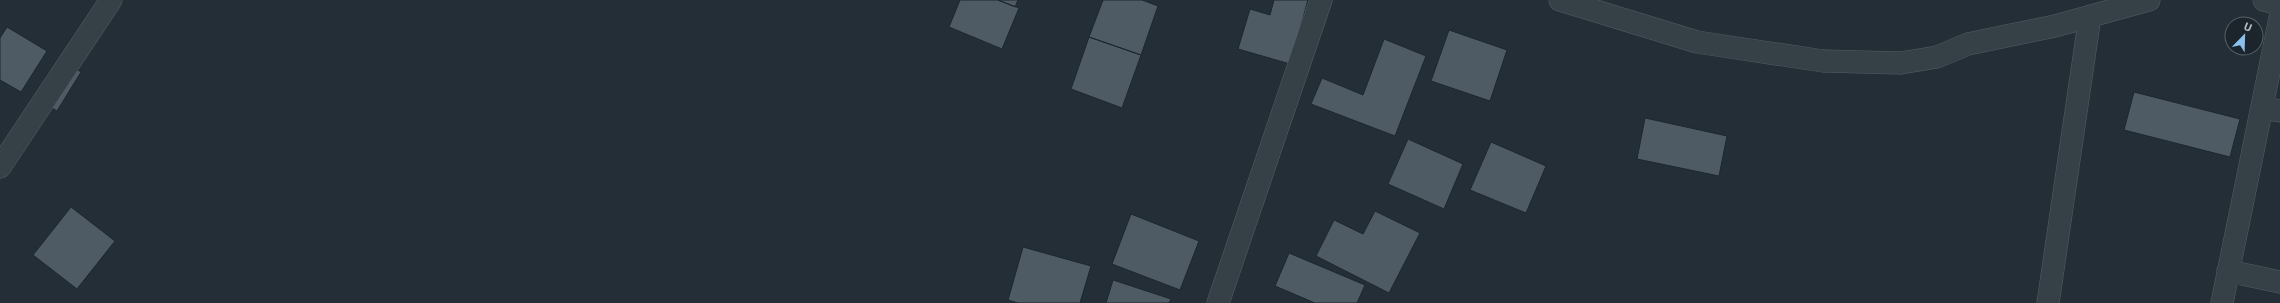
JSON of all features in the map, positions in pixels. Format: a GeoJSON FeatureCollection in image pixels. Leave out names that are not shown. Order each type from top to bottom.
{"type":"FeatureCollection","features":[{"type":"Feature","properties":{"kind":"street"},"geometry":{"type":"LineString","coordinates":[[0,167],[111,0]]}},
{"type":"Feature","properties":{"kind":"street"},"geometry":{"type":"LineString","coordinates":[[1218,303],[1321,0]]}},
{"type":"Feature","properties":{"kind":"street"},"geometry":{"type":"LineString","coordinates":[[1560,0],[1697,42],[1822,61],[1901,63],[1937,57],[1968,44],[2055,26],[2149,0]]}},
{"type":"Feature","properties":{"kind":"street"},"geometry":{"type":"LineString","coordinates":[[2264,0],[2280,4]]}},
{"type":"Feature","properties":{"kind":"street"},"geometry":{"type":"LineString","coordinates":[[2048,303],[2090,16]]}},
{"type":"Feature","properties":{"kind":"street"},"geometry":{"type":"LineString","coordinates":[[2222,303],[2228,271],[2271,110],[2280,18]]}},
{"type":"Feature","properties":{"kind":"street"},"geometry":{"type":"LineString","coordinates":[[2228,271],[2280,282]]}},
{"type":"Feature","properties":{"kind":"building"},"geometry":{"type":"Polygon","coordinates":[[[960,0],[998,0],[1019,8],[1002,49],[949,27],[960,0]]]}},
{"type":"Feature","properties":{"kind":"building"},"geometry":{"type":"Polygon","coordinates":[[[998,0],[1018,0],[1015,7],[998,0]]]}},
{"type":"Feature","properties":{"kind":"building"},"geometry":{"type":"Polygon","coordinates":[[[1103,0],[1142,0],[1158,6],[1141,55],[1089,37],[1103,0]]]}},
{"type":"Feature","properties":{"kind":"building"},"geometry":{"type":"Polygon","coordinates":[[[1274,0],[1308,0],[1290,64],[1238,49],[1250,9],[1270,15],[1274,0]]]}},
{"type":"Feature","properties":{"kind":"building"},"geometry":{"type":"Polygon","coordinates":[[[7,27],[47,51],[21,92],[0,80],[0,38],[7,27]]]}},
{"type":"Feature","properties":{"kind":"building"},"geometry":{"type":"Polygon","coordinates":[[[1449,30],[1507,50],[1490,101],[1431,81],[1449,30]]]}},
{"type":"Feature","properties":{"kind":"building"},"geometry":{"type":"Polygon","coordinates":[[[1089,37],[1141,55],[1122,108],[1071,89],[1089,37]]]}},
{"type":"Feature","properties":{"kind":"building"},"geometry":{"type":"Polygon","coordinates":[[[1384,39],[1426,56],[1395,136],[1311,104],[1322,78],[1363,95],[1384,39]]]}},
{"type":"Feature","properties":{"kind":"building"},"geometry":{"type":"Polygon","coordinates":[[[70,65],[81,72],[57,111],[45,104],[70,65]]]}},
{"type":"Feature","properties":{"kind":"building"},"geometry":{"type":"Polygon","coordinates":[[[2134,92],[2240,119],[2230,157],[2124,130],[2134,92]]]}},
{"type":"Feature","properties":{"kind":"building"},"geometry":{"type":"Polygon","coordinates":[[[1645,118],[1727,136],[1719,176],[1637,159],[1645,118]]]}},
{"type":"Feature","properties":{"kind":"building"},"geometry":{"type":"Polygon","coordinates":[[[1408,139],[1463,164],[1444,209],[1388,184],[1408,139]]]}},
{"type":"Feature","properties":{"kind":"building"},"geometry":{"type":"Polygon","coordinates":[[[1491,142],[1546,166],[1526,213],[1470,190],[1491,142]]]}},
{"type":"Feature","properties":{"kind":"building"},"geometry":{"type":"Polygon","coordinates":[[[71,207],[115,241],[77,289],[33,255],[71,207]]]}},
{"type":"Feature","properties":{"kind":"building"},"geometry":{"type":"Polygon","coordinates":[[[1375,211],[1420,233],[1389,293],[1316,256],[1334,220],[1363,234],[1375,211]]]}},
{"type":"Feature","properties":{"kind":"building"},"geometry":{"type":"Polygon","coordinates":[[[1131,214],[1199,241],[1180,290],[1112,264],[1131,214]]]}},
{"type":"Feature","properties":{"kind":"building"},"geometry":{"type":"Polygon","coordinates":[[[1023,247],[1091,266],[1080,303],[1018,303],[1008,300],[1023,247]]]}},
{"type":"Feature","properties":{"kind":"building"},"geometry":{"type":"Polygon","coordinates":[[[1289,253],[1365,285],[1357,303],[1315,303],[1275,286],[1289,253]]]}},
{"type":"Feature","properties":{"kind":"building"},"geometry":{"type":"Polygon","coordinates":[[[1113,280],[1171,299],[1169,303],[1106,303],[1113,280]]]}}]}
